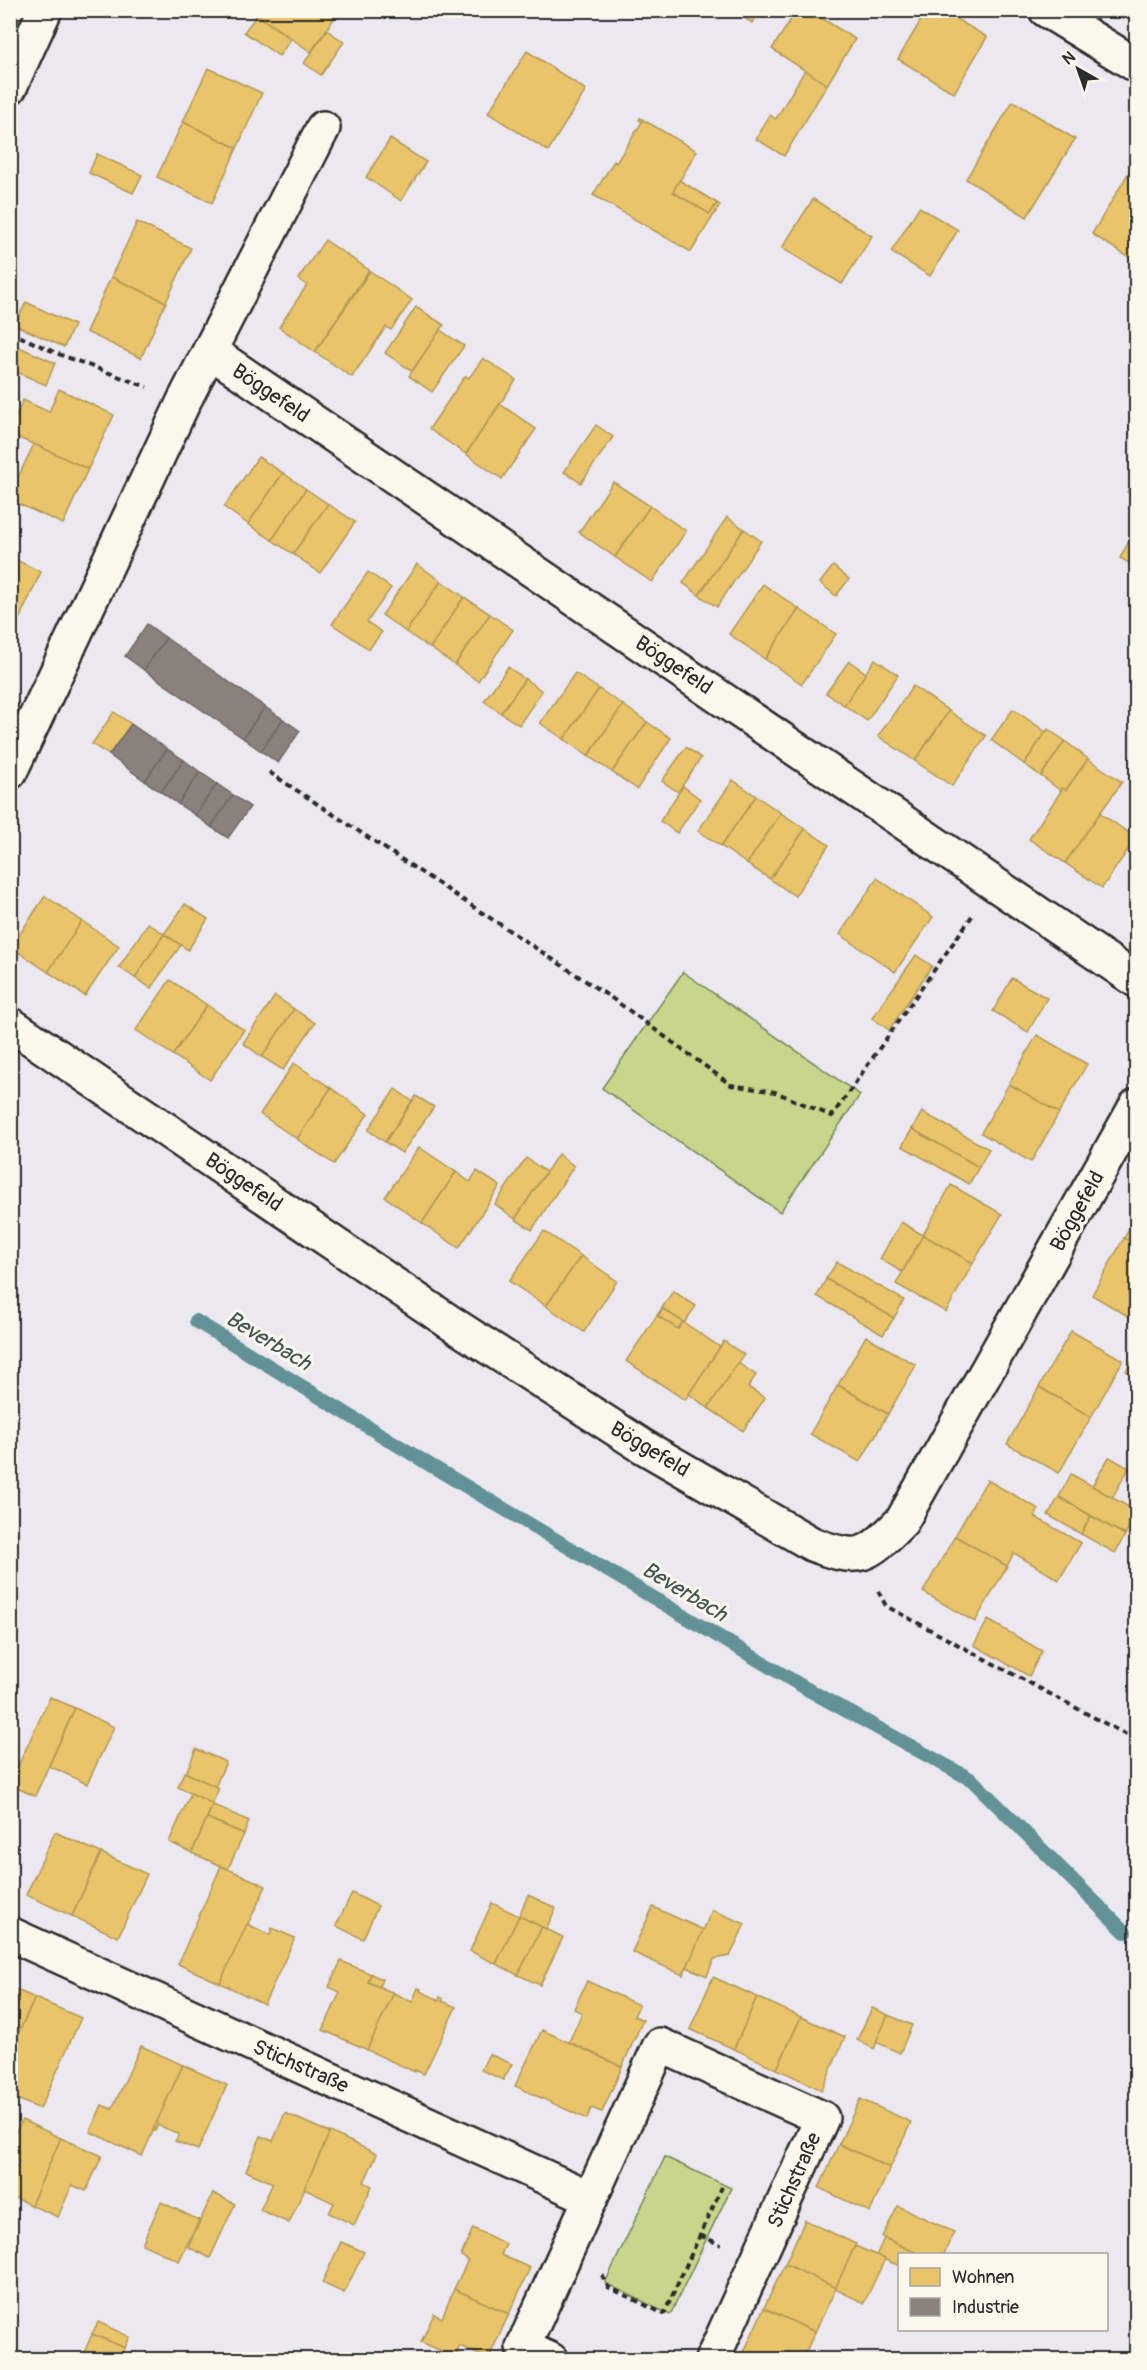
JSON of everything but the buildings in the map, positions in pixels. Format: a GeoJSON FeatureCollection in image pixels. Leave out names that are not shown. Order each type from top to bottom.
{"type":"FeatureCollection","features":[{"type":"Feature","properties":{"kind":"street"},"geometry":{"type":"LineString","coordinates":[[10,87],[45,10]]}},
{"type":"Feature","properties":{"kind":"street"},"geometry":{"type":"LineString","coordinates":[[1046,10],[1137,65]]}},
{"type":"Feature","properties":{"kind":"street","name":"Böggefeld"},"geometry":{"type":"LineString","coordinates":[[10,772],[184,401],[211,352],[323,128]]}},
{"type":"Feature","properties":{"kind":"street","name":"Böggefeld"},"geometry":{"type":"LineString","coordinates":[[211,352],[1137,980]]}},
{"type":"Feature","properties":{"kind":"street","name":"Böggefeld"},"geometry":{"type":"LineString","coordinates":[[10,1024],[451,1323],[644,1447],[812,1544],[836,1554],[860,1556],[880,1544],[902,1521],[1137,1106]]}},
{"type":"Feature","properties":{"kind":"street","name":"Stichstraße"},"geometry":{"type":"LineString","coordinates":[[10,1934],[584,2212]]}},
{"type":"Feature","properties":{"kind":"street","name":"Stichstraße"},"geometry":{"type":"LineString","coordinates":[[551,2360],[523,2347],[660,2046],[822,2118],[712,2360]]}},
{"type":"Feature","properties":{"kind":"path"},"geometry":{"type":"LineString","coordinates":[[10,332],[61,355],[184,401]]}},
{"type":"Feature","properties":{"kind":"path"},"geometry":{"type":"LineString","coordinates":[[269,772],[616,1001],[731,1085],[775,1092],[832,1116],[995,883]]}},
{"type":"Feature","properties":{"kind":"path"},"geometry":{"type":"LineString","coordinates":[[860,1556],[886,1606],[1137,1740]]}},
{"type":"Feature","properties":{"kind":"path"},"geometry":{"type":"LineString","coordinates":[[584,2212],[608,2287],[664,2314],[722,2187]]}},
{"type":"Feature","properties":{"kind":"green space"},"geometry":{"type":"Polygon","coordinates":[[[683,972],[860,1095],[780,1212],[602,1088],[683,972]]]}},
{"type":"Feature","properties":{"kind":"green space"},"geometry":{"type":"Polygon","coordinates":[[[665,2157],[731,2188],[670,2315],[605,2283],[665,2157]]]}},
{"type":"Feature","properties":{"kind":"waterway","name":"Beverbach"},"geometry":{"type":"LineString","coordinates":[[196,1321],[430,1465],[807,1689],[972,1780],[1125,1932]]}}]}
